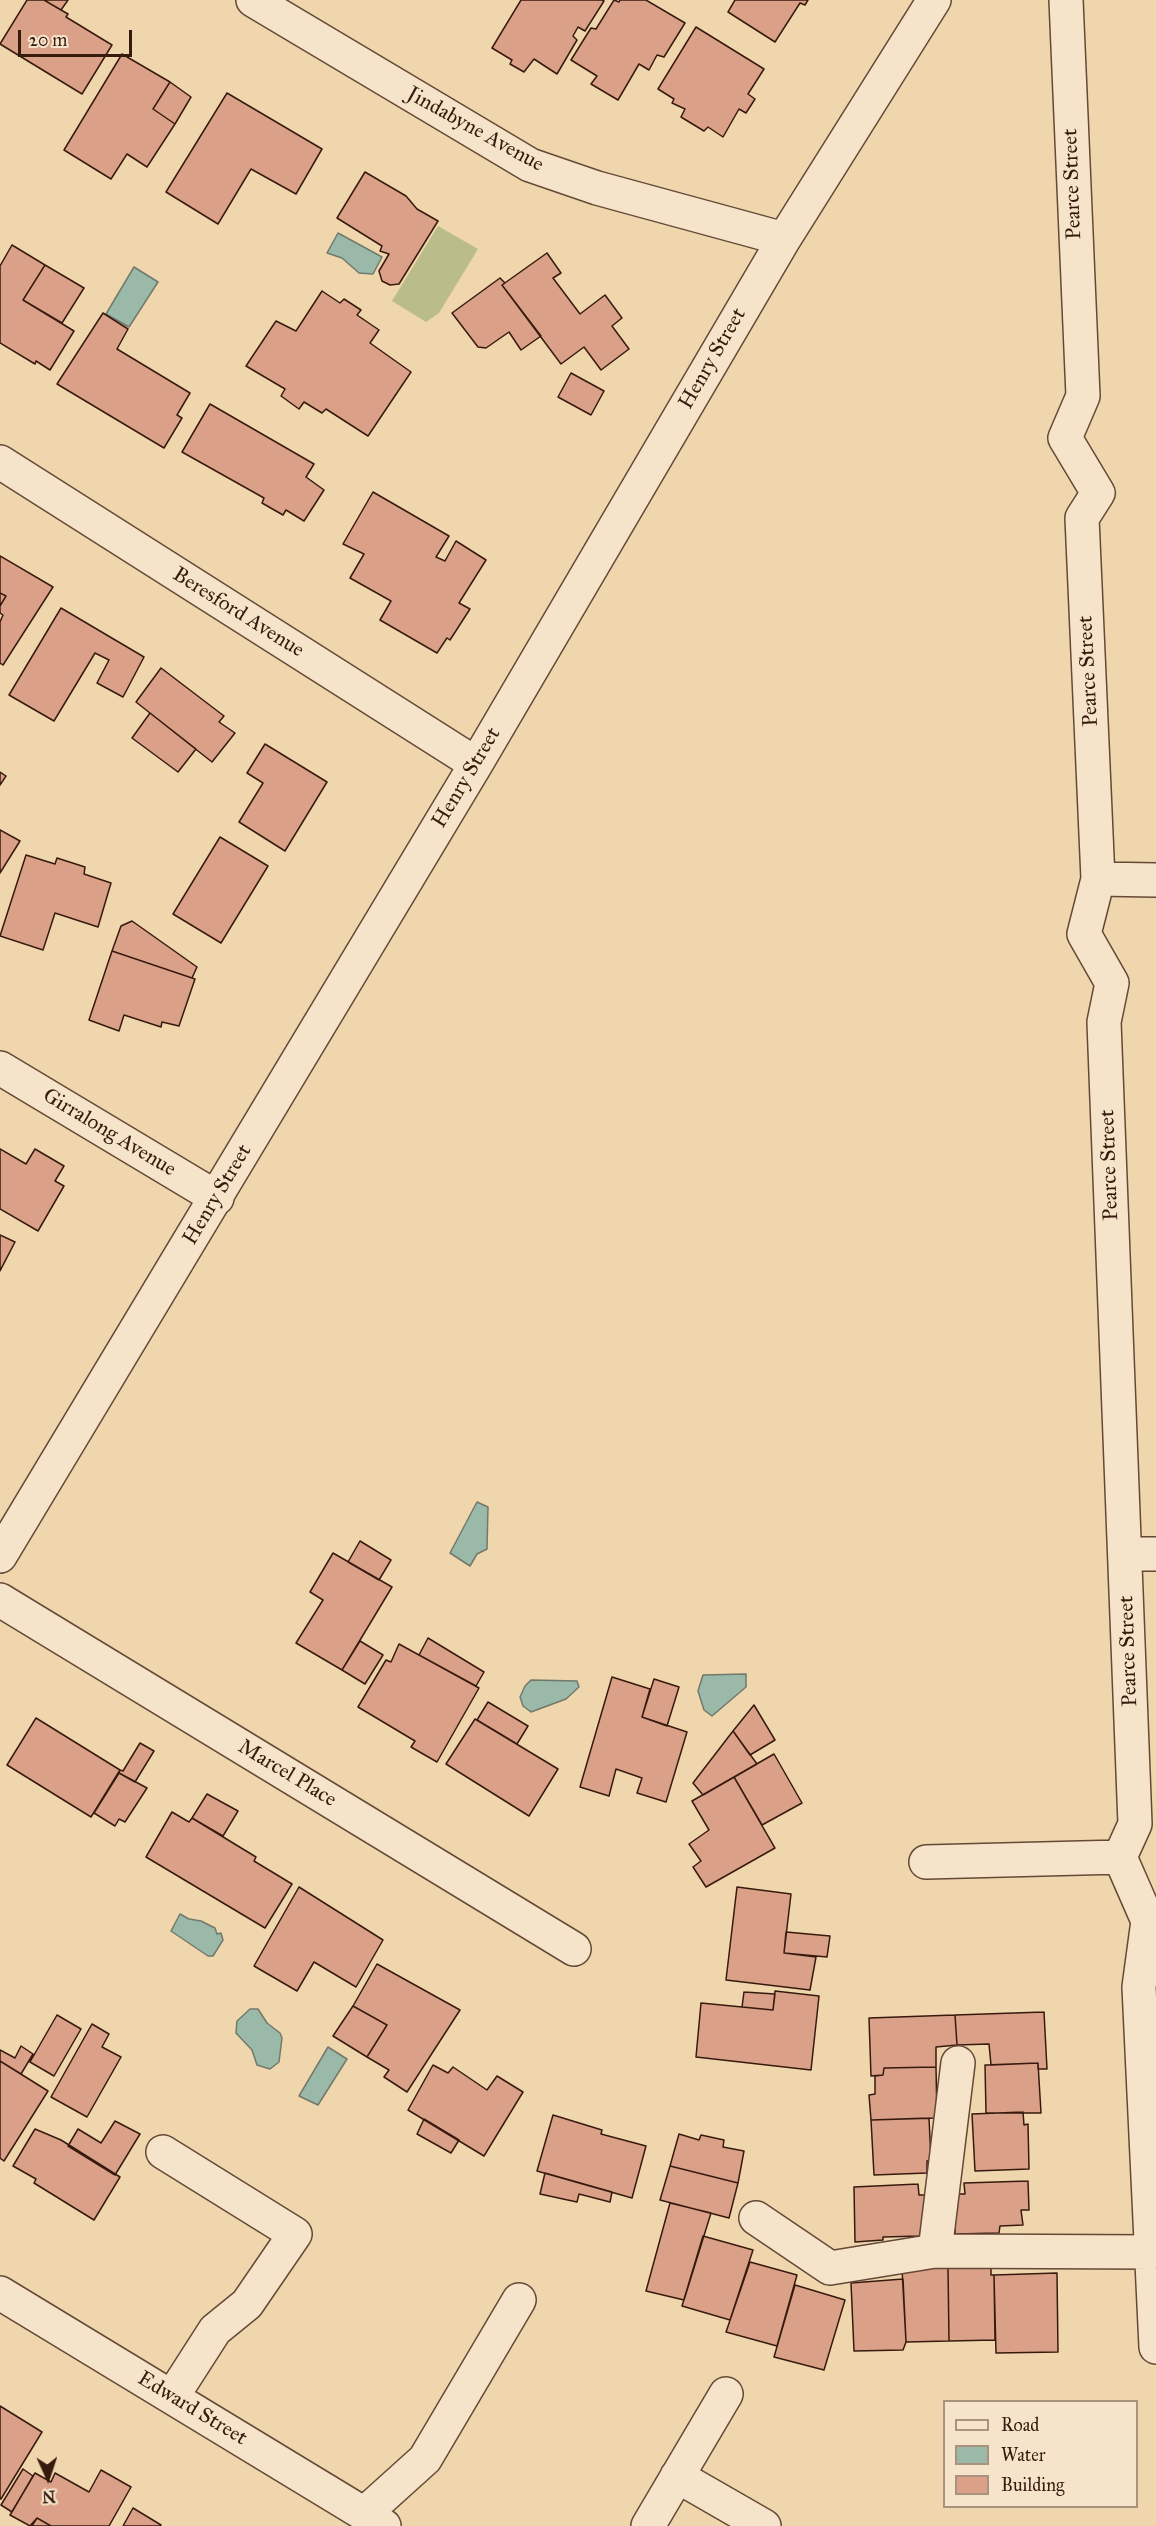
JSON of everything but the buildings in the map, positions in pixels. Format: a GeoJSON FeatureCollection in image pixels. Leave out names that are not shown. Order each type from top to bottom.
{"type":"FeatureCollection","features":[{"type":"Feature","properties":{"kind":"street","name":"Jindabyne Avenue"},"geometry":{"type":"LineString","coordinates":[[253,0],[531,165],[597,188],[783,239]]}},
{"type":"Feature","properties":{"kind":"street","name":"Henry Street"},"geometry":{"type":"LineString","coordinates":[[0,1556],[476,764],[783,239],[934,0]]}},
{"type":"Feature","properties":{"kind":"street","name":"Pearce Street"},"geometry":{"type":"LineString","coordinates":[[1066,0],[1083,396],[1065,438],[1098,493],[1082,518],[1098,879],[1084,934],[1112,983],[1104,1022],[1140,1554],[1144,1740],[1135,1824],[1120,1857]]}},
{"type":"Feature","properties":{"kind":"street","name":"Beresford Avenue"},"geometry":{"type":"LineString","coordinates":[[0,462],[476,764]]}},
{"type":"Feature","properties":{"kind":"street"},"geometry":{"type":"LineString","coordinates":[[1098,879],[1156,880]]}},
{"type":"Feature","properties":{"kind":"street","name":"Girralong Avenue"},"geometry":{"type":"LineString","coordinates":[[0,1068],[217,1198]]}},
{"type":"Feature","properties":{"kind":"street","name":"Marcel Place"},"geometry":{"type":"LineString","coordinates":[[0,1600],[574,1949]]}},
{"type":"Feature","properties":{"kind":"street"},"geometry":{"type":"LineString","coordinates":[[926,1862],[1120,1857],[1148,1921],[1147,1987],[1156,2347]]}},
{"type":"Feature","properties":{"kind":"street"},"geometry":{"type":"LineString","coordinates":[[935,2251],[958,2063]]}},
{"type":"Feature","properties":{"kind":"street"},"geometry":{"type":"LineString","coordinates":[[163,2152],[295,2234],[247,2304],[215,2330],[172,2397]]}},
{"type":"Feature","properties":{"kind":"street"},"geometry":{"type":"LineString","coordinates":[[756,2218],[830,2268],[935,2251],[1152,2252]]}},
{"type":"Feature","properties":{"kind":"street","name":"Edward Street"},"geometry":{"type":"LineString","coordinates":[[0,2293],[374,2520]]}},
{"type":"Feature","properties":{"kind":"street"},"geometry":{"type":"LineString","coordinates":[[374,2520],[425,2459],[519,2300]]}},
{"type":"Feature","properties":{"kind":"street"},"geometry":{"type":"LineString","coordinates":[[648,2526],[726,2394]]}},
{"type":"Feature","properties":{"kind":"street"},"geometry":{"type":"LineString","coordinates":[[677,2476],[764,2526]]}},
{"type":"Feature","properties":{"kind":"green space"},"geometry":{"type":"Polygon","coordinates":[[[438,226],[478,249],[439,313],[426,322],[392,301],[438,226]]]}},
{"type":"Feature","properties":{"kind":"water"},"geometry":{"type":"Polygon","coordinates":[[[338,233],[382,257],[373,274],[359,273],[342,258],[327,253],[338,233]]]}},
{"type":"Feature","properties":{"kind":"water"},"geometry":{"type":"Polygon","coordinates":[[[134,267],[158,282],[129,327],[106,314],[134,267]]]}},
{"type":"Feature","properties":{"kind":"water"},"geometry":{"type":"Polygon","coordinates":[[[477,1502],[488,1507],[487,1549],[477,1554],[470,1566],[450,1553],[477,1502]]]}},
{"type":"Feature","properties":{"kind":"water"},"geometry":{"type":"Polygon","coordinates":[[[746,1674],[746,1687],[712,1716],[704,1710],[698,1691],[703,1675],[746,1674]]]}},
{"type":"Feature","properties":{"kind":"water"},"geometry":{"type":"Polygon","coordinates":[[[531,1680],[577,1681],[579,1687],[566,1699],[531,1712],[523,1706],[520,1697],[531,1680]]]}},
{"type":"Feature","properties":{"kind":"water"},"geometry":{"type":"Polygon","coordinates":[[[180,1914],[215,1928],[217,1934],[221,1933],[223,1940],[213,1956],[208,1956],[171,1931],[180,1914]]]}},
{"type":"Feature","properties":{"kind":"water"},"geometry":{"type":"Polygon","coordinates":[[[250,2009],[258,2009],[267,2023],[280,2033],[282,2038],[279,2062],[270,2069],[257,2065],[252,2050],[236,2033],[237,2021],[250,2009]]]}},
{"type":"Feature","properties":{"kind":"water"},"geometry":{"type":"Polygon","coordinates":[[[328,2047],[347,2059],[318,2105],[299,2096],[328,2047]]]}}]}
